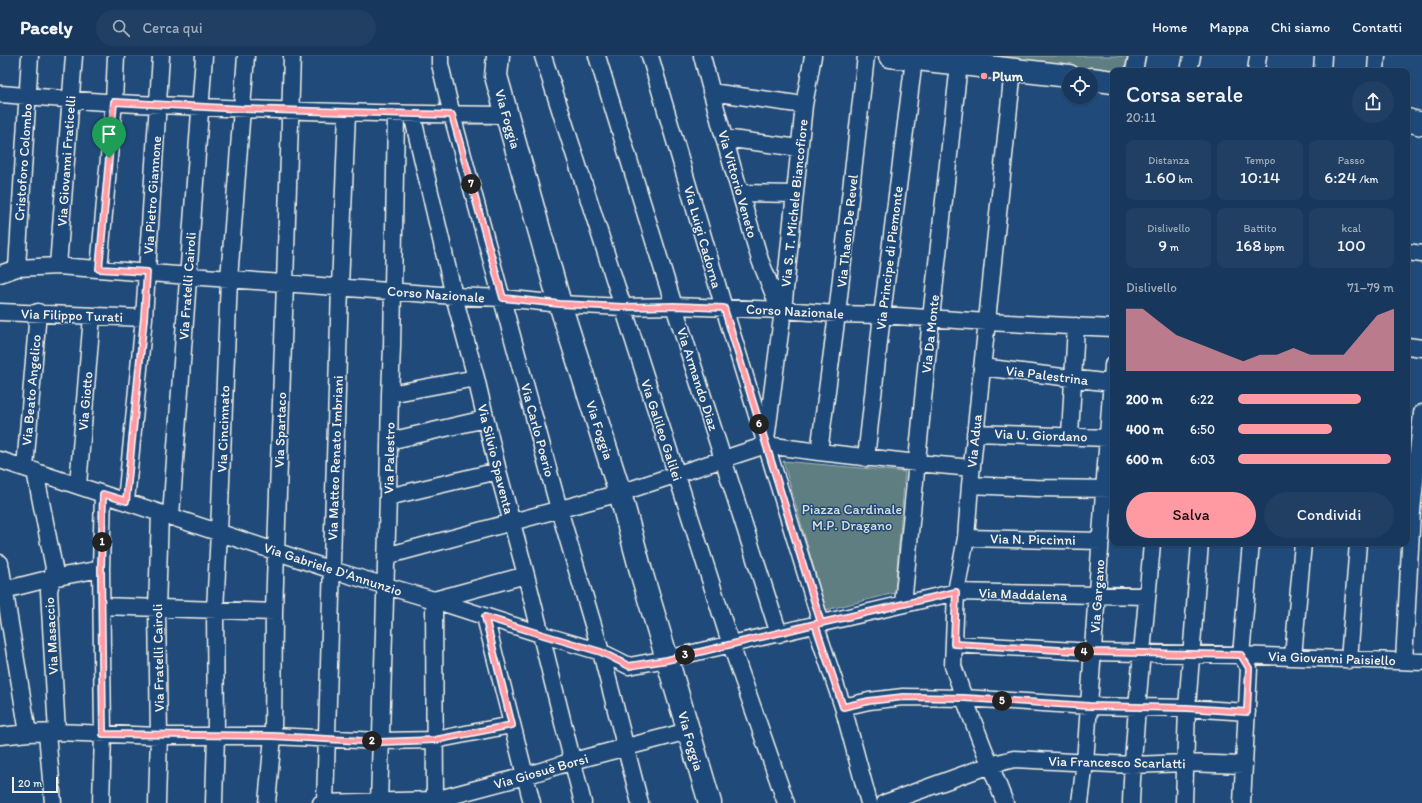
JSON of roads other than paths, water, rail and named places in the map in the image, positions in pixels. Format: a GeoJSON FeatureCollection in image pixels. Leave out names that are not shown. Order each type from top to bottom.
{"type":"FeatureCollection","features":[{"type":"Feature","properties":{"kind":"main road","name":"Via Foggia"},"geometry":{"type":"LineString","coordinates":[[498,56],[496,76],[560,304],[620,493],[667,660],[710,803]]}},
{"type":"Feature","properties":{"kind":"main road"},"geometry":{"type":"LineString","coordinates":[[890,56],[1062,75]]}},
{"type":"Feature","properties":{"kind":"main road"},"geometry":{"type":"LineString","coordinates":[[1098,80],[1110,82]]}},
{"type":"Feature","properties":{"kind":"main road"},"geometry":{"type":"LineString","coordinates":[[1410,121],[1422,124]]}},
{"type":"Feature","properties":{"kind":"street","name":"Cristoforo Colombo"},"geometry":{"type":"LineString","coordinates":[[17,268],[30,56]]}},
{"type":"Feature","properties":{"kind":"street","name":"Via Giovanni Fraticelli"},"geometry":{"type":"LineString","coordinates":[[58,266],[74,56]]}},
{"type":"Feature","properties":{"kind":"street"},"geometry":{"type":"LineString","coordinates":[[99,269],[114,102],[116,56]]}},
{"type":"Feature","properties":{"kind":"street","name":"Via Pietro Giannone"},"geometry":{"type":"LineString","coordinates":[[126,501],[144,318],[161,56]]}},
{"type":"Feature","properties":{"kind":"street","name":"Via Fratelli Cairoli"},"geometry":{"type":"LineString","coordinates":[[157,803],[160,736],[157,609],[187,276],[204,56]]}},
{"type":"Feature","properties":{"kind":"street","name":"Via Cincinnato"},"geometry":{"type":"LineString","coordinates":[[214,803],[216,736],[215,610],[229,279],[246,56]]}},
{"type":"Feature","properties":{"kind":"street","name":"Via Spartaco"},"geometry":{"type":"LineString","coordinates":[[267,803],[273,736],[274,612],[286,283],[292,56]]}},
{"type":"Feature","properties":{"kind":"street","name":"Via Carlo Poerio"},"geometry":{"type":"LineString","coordinates":[[440,56],[440,64],[452,115],[503,298],[559,509],[601,652],[640,803]]}},
{"type":"Feature","properties":{"kind":"street","name":"Via Galileo Galilei"},"geometry":{"type":"LineString","coordinates":[[543,56],[731,645],[786,803]]}},
{"type":"Feature","properties":{"kind":"street","name":"Via Armando Diaz"},"geometry":{"type":"LineString","coordinates":[[597,56],[674,306],[724,458],[779,634]]}},
{"type":"Feature","properties":{"kind":"street","name":"Via Luigi Cadorna"},"geometry":{"type":"LineString","coordinates":[[650,56],[843,707],[869,803]]}},
{"type":"Feature","properties":{"kind":"street","name":"Via Vittorio Veneto"},"geometry":{"type":"LineString","coordinates":[[702,56],[724,138],[760,260],[782,310]]}},
{"type":"Feature","properties":{"kind":"street","name":"Via S. T. Michele Biancofiore"},"geometry":{"type":"LineString","coordinates":[[766,445],[804,105],[813,56]]}},
{"type":"Feature","properties":{"kind":"street","name":"Via Thaon De Revel"},"geometry":{"type":"LineString","coordinates":[[819,452],[837,314],[866,56]]}},
{"type":"Feature","properties":{"kind":"street"},"geometry":{"type":"LineString","coordinates":[[1135,68],[1137,56]]}},
{"type":"Feature","properties":{"kind":"street"},"geometry":{"type":"LineString","coordinates":[[1190,68],[1192,56]]}},
{"type":"Feature","properties":{"kind":"street"},"geometry":{"type":"LineString","coordinates":[[1256,68],[1258,56]]}},
{"type":"Feature","properties":{"kind":"street"},"geometry":{"type":"LineString","coordinates":[[1322,68],[1323,56]]}},
{"type":"Feature","properties":{"kind":"street"},"geometry":{"type":"LineString","coordinates":[[1376,68],[1377,56]]}},
{"type":"Feature","properties":{"kind":"street","name":"Via Principe di Piemonte"},"geometry":{"type":"LineString","coordinates":[[866,458],[914,59]]}},
{"type":"Feature","properties":{"kind":"street","name":"Via Da Monte"},"geometry":{"type":"LineString","coordinates":[[903,604],[931,318],[959,64]]}},
{"type":"Feature","properties":{"kind":"street","name":"Via Adua"},"geometry":{"type":"LineString","coordinates":[[1005,803],[953,666],[956,592],[966,538],[975,433],[1013,69]]}},
{"type":"Feature","properties":{"kind":"street"},"geometry":{"type":"LineString","coordinates":[[711,92],[804,105]]}},
{"type":"Feature","properties":{"kind":"street"},"geometry":{"type":"LineString","coordinates":[[0,94],[158,105],[242,109],[348,113],[508,115]]}},
{"type":"Feature","properties":{"kind":"street","name":"Via Matteo Renato Imbriani"},"geometry":{"type":"LineString","coordinates":[[325,803],[340,287],[348,113]]}},
{"type":"Feature","properties":{"kind":"street","name":"Via Palestro"},"geometry":{"type":"LineString","coordinates":[[379,802],[388,497],[396,114]]}},
{"type":"Feature","properties":{"kind":"street","name":"Via Silvio Spaventa"},"geometry":{"type":"LineString","coordinates":[[412,114],[454,296],[583,803]]}},
{"type":"Feature","properties":{"kind":"street"},"geometry":{"type":"LineString","coordinates":[[724,138],[799,148]]}},
{"type":"Feature","properties":{"kind":"street"},"geometry":{"type":"LineString","coordinates":[[740,192],[794,194]]}},
{"type":"Feature","properties":{"kind":"street"},"geometry":{"type":"LineString","coordinates":[[1410,252],[1422,254]]}},
{"type":"Feature","properties":{"kind":"street","name":"Corso Nazionale"},"geometry":{"type":"LineString","coordinates":[[0,274],[17,268],[58,266],[393,292],[503,298],[560,304],[623,307],[674,306],[782,310],[1110,328]]}},
{"type":"Feature","properties":{"kind":"street","name":"Via Filippo Turati"},"geometry":{"type":"LineString","coordinates":[[0,312],[38,312],[144,318]]}},
{"type":"Feature","properties":{"kind":"street","name":"Via Beato Angelico"},"geometry":{"type":"LineString","coordinates":[[30,469],[38,312]]}},
{"type":"Feature","properties":{"kind":"street","name":"Via Giotto"},"geometry":{"type":"LineString","coordinates":[[78,485],[92,316]]}},
{"type":"Feature","properties":{"kind":"street"},"geometry":{"type":"LineString","coordinates":[[1070,436],[1076,326]]}},
{"type":"Feature","properties":{"kind":"street"},"geometry":{"type":"LineString","coordinates":[[1410,346],[1422,348]]}},
{"type":"Feature","properties":{"kind":"street","name":"Via Palestrina"},"geometry":{"type":"LineString","coordinates":[[982,367],[1110,383]]}},
{"type":"Feature","properties":{"kind":"street"},"geometry":{"type":"LineString","coordinates":[[390,394],[476,378]]}},
{"type":"Feature","properties":{"kind":"street","name":"Via Gargano"},"geometry":{"type":"LineString","coordinates":[[1080,803],[1085,762],[1101,541],[1108,489],[1107,438],[1110,405]]}},
{"type":"Feature","properties":{"kind":"street"},"geometry":{"type":"LineString","coordinates":[[1404,660],[1422,413]]}},
{"type":"Feature","properties":{"kind":"street"},"geometry":{"type":"LineString","coordinates":[[389,441],[485,419]]}},
{"type":"Feature","properties":{"kind":"street","name":"Via U. Giordano"},"geometry":{"type":"LineString","coordinates":[[975,433],[1107,438]]}},
{"type":"Feature","properties":{"kind":"street"},"geometry":{"type":"LineString","coordinates":[[386,556],[620,493],[766,445],[866,458],[972,468]]}},
{"type":"Feature","properties":{"kind":"street","name":"Via Gabriele D'Annunzio"},"geometry":{"type":"LineString","coordinates":[[0,460],[332,570],[601,652],[629,666],[667,660]]}},
{"type":"Feature","properties":{"kind":"street","name":"Via Masaccio"},"geometry":{"type":"LineString","coordinates":[[30,469],[54,568],[49,591],[53,803]]}},
{"type":"Feature","properties":{"kind":"street"},"geometry":{"type":"LineString","coordinates":[[388,497],[498,471]]}},
{"type":"Feature","properties":{"kind":"street"},"geometry":{"type":"LineString","coordinates":[[970,485],[1108,489]]}},
{"type":"Feature","properties":{"kind":"street"},"geometry":{"type":"LineString","coordinates":[[100,803],[103,734],[101,569],[103,494]]}},
{"type":"Feature","properties":{"kind":"street","name":"Via N. Piccinni"},"geometry":{"type":"LineString","coordinates":[[966,538],[1101,541]]}},
{"type":"Feature","properties":{"kind":"street"},"geometry":{"type":"LineString","coordinates":[[1131,803],[1132,765],[1141,653],[1152,546]]}},
{"type":"Feature","properties":{"kind":"street"},"geometry":{"type":"LineString","coordinates":[[1184,803],[1187,708],[1200,546]]}},
{"type":"Feature","properties":{"kind":"street"},"geometry":{"type":"LineString","coordinates":[[1242,803],[1249,668],[1241,655],[1251,546]]}},
{"type":"Feature","properties":{"kind":"street"},"geometry":{"type":"LineString","coordinates":[[1293,657],[1303,546]]}},
{"type":"Feature","properties":{"kind":"street"},"geometry":{"type":"LineString","coordinates":[[1349,660],[1358,546]]}},
{"type":"Feature","properties":{"kind":"street"},"geometry":{"type":"LineString","coordinates":[[0,564],[2,590],[28,733]]}},
{"type":"Feature","properties":{"kind":"street"},"geometry":{"type":"LineString","coordinates":[[2,590],[52,578],[101,569]]}},
{"type":"Feature","properties":{"kind":"street"},"geometry":{"type":"LineString","coordinates":[[435,801],[434,600],[526,575]]}},
{"type":"Feature","properties":{"kind":"street","name":"Via Maddalena"},"geometry":{"type":"LineString","coordinates":[[667,660],[956,592],[1147,596]]}},
{"type":"Feature","properties":{"kind":"street"},"geometry":{"type":"LineString","coordinates":[[102,606],[274,612]]}},
{"type":"Feature","properties":{"kind":"street"},"geometry":{"type":"LineString","coordinates":[[485,617],[532,803]]}},
{"type":"Feature","properties":{"kind":"street","name":"Via Giovanni Paisiello"},"geometry":{"type":"LineString","coordinates":[[954,644],[1093,652],[1241,655],[1349,660],[1404,660],[1422,662]]}},
{"type":"Feature","properties":{"kind":"street"},"geometry":{"type":"LineString","coordinates":[[843,707],[869,701],[903,697],[964,698],[1089,706],[1187,708],[1247,712]]}},
{"type":"Feature","properties":{"kind":"street"},"geometry":{"type":"LineString","coordinates":[[0,736],[52,732],[160,736],[273,736],[380,742],[435,740],[512,725]]}},
{"type":"Feature","properties":{"kind":"street","name":"Via Giosuè Borsi"},"geometry":{"type":"LineString","coordinates":[[321,803],[435,801],[573,761],[688,731]]}},
{"type":"Feature","properties":{"kind":"street","name":"Via Francesco Scarlatti"},"geometry":{"type":"LineString","coordinates":[[885,803],[990,765],[1014,759],[1132,765],[1185,763],[1244,765]]}},
{"type":"Feature","properties":{"kind":"place","name":"Plum"},"geometry":{"type":"Point","coordinates":[984,76]}},
{"type":"Feature","properties":{"kind":"park label","name":"Piazza Cardinale M.P. Dragano"},"geometry":{"type":"Point","coordinates":[852,518]}}]}
